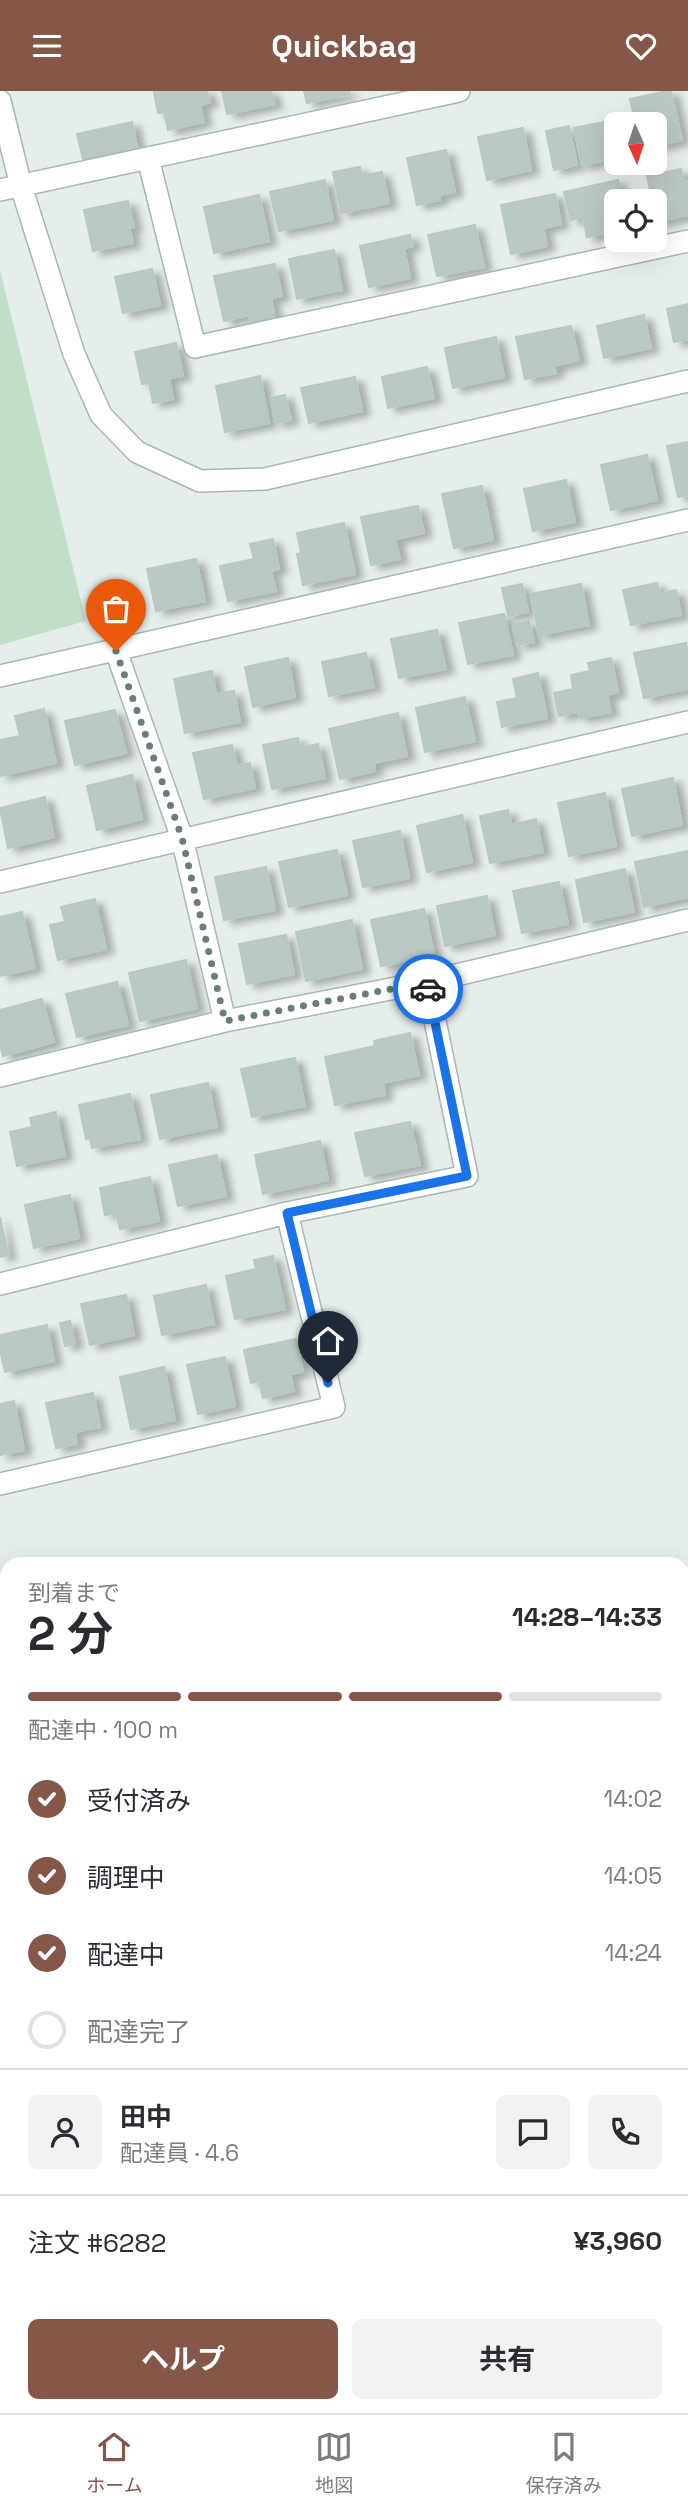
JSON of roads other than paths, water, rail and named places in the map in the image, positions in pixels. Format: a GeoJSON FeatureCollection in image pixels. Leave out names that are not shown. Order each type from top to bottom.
{"type":"FeatureCollection","features":[{"type":"Feature","properties":{"kind":"street"},"geometry":{"type":"LineString","coordinates":[[0,190],[459,91]]}},
{"type":"Feature","properties":{"kind":"street"},"geometry":{"type":"LineString","coordinates":[[0,101],[21,186],[74,353],[100,415],[137,452],[200,481],[265,479],[688,381]]}},
{"type":"Feature","properties":{"kind":"street"},"geometry":{"type":"LineString","coordinates":[[148,158],[195,347],[688,241]]}},
{"type":"Feature","properties":{"kind":"street"},"geometry":{"type":"LineString","coordinates":[[0,676],[688,520]]}},
{"type":"Feature","properties":{"kind":"street"},"geometry":{"type":"LineString","coordinates":[[116,651],[182,838],[225,1021]]}},
{"type":"Feature","properties":{"kind":"street"},"geometry":{"type":"LineString","coordinates":[[0,882],[688,722]]}},
{"type":"Feature","properties":{"kind":"street"},"geometry":{"type":"LineString","coordinates":[[0,1076],[225,1021],[427,982],[688,920]]}},
{"type":"Feature","properties":{"kind":"street"},"geometry":{"type":"LineString","coordinates":[[0,1284],[287,1213],[467,1176],[427,982]]}},
{"type":"Feature","properties":{"kind":"street"},"geometry":{"type":"LineString","coordinates":[[0,1484],[334,1407],[287,1213]]}}]}
